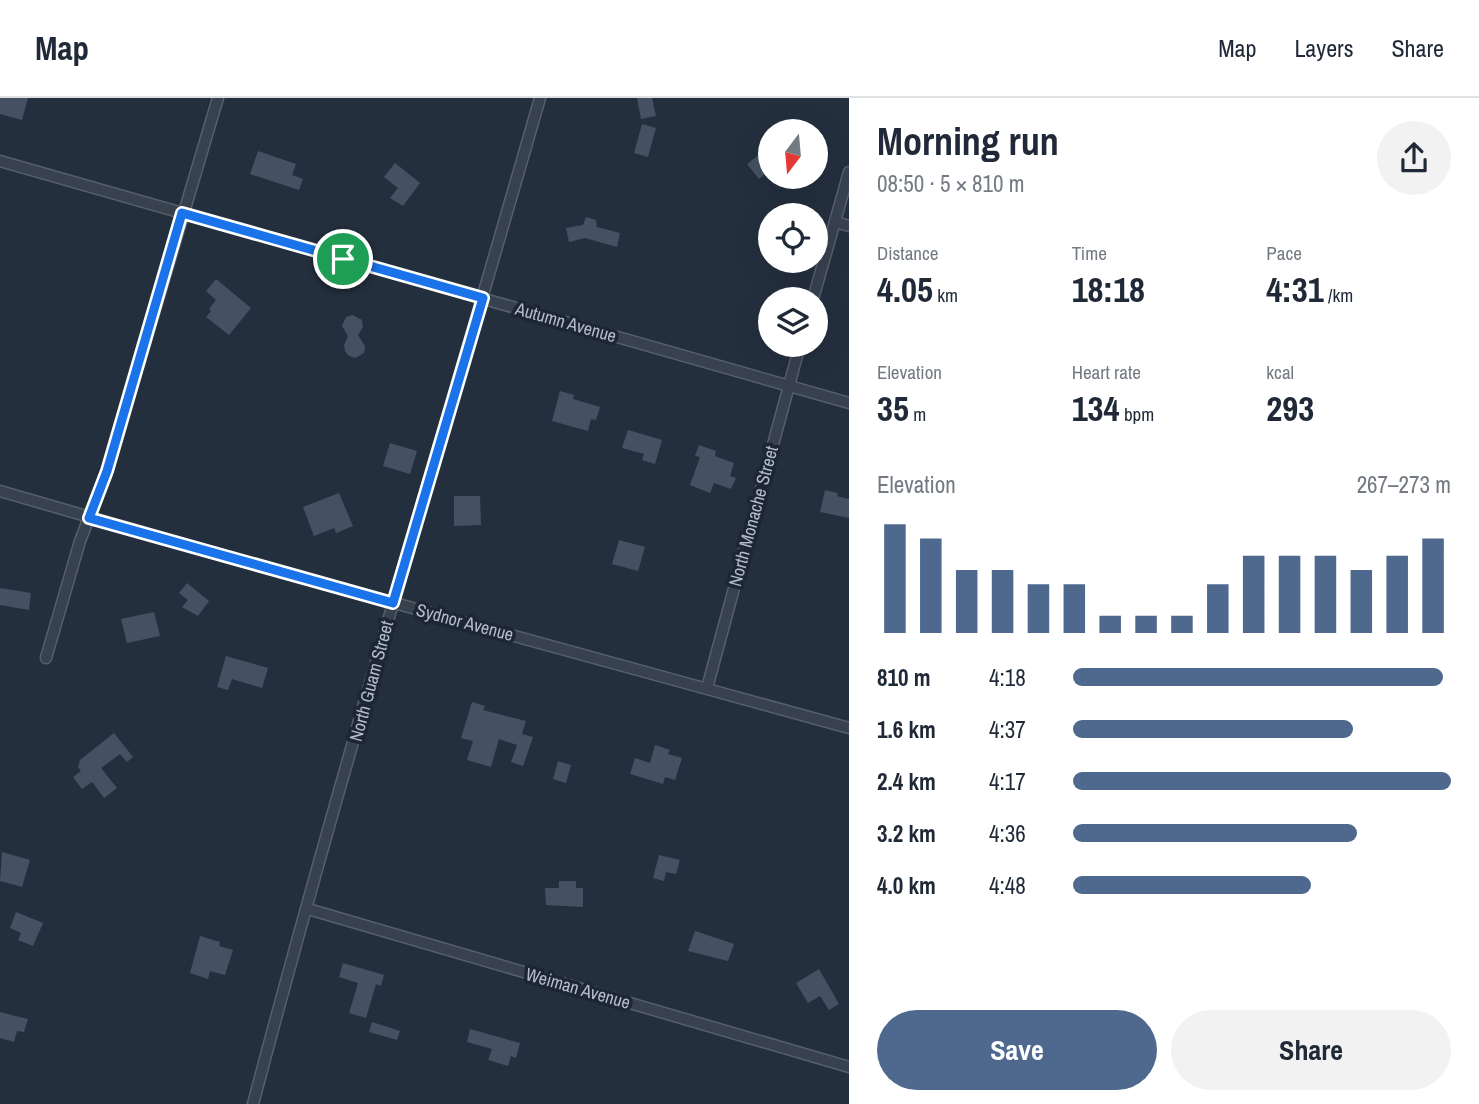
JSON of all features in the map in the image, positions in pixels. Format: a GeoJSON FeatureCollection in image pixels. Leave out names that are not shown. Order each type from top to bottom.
{"type":"FeatureCollection","features":[{"type":"Feature","properties":{"kind":"street"},"geometry":{"type":"LineString","coordinates":[[46,658],[80,541],[107,471],[218,98]]}},
{"type":"Feature","properties":{"kind":"street","name":"North Guam Street"},"geometry":{"type":"LineString","coordinates":[[253,1104],[393,603],[540,98]]}},
{"type":"Feature","properties":{"kind":"street","name":"Autumn Avenue"},"geometry":{"type":"LineString","coordinates":[[0,161],[849,402]]}},
{"type":"Feature","properties":{"kind":"street"},"geometry":{"type":"LineString","coordinates":[[816,287],[849,172]]}},
{"type":"Feature","properties":{"kind":"street"},"geometry":{"type":"LineString","coordinates":[[835,222],[849,226]]}},
{"type":"Feature","properties":{"kind":"street","name":"North Monache Street"},"geometry":{"type":"LineString","coordinates":[[707,688],[797,357]]}},
{"type":"Feature","properties":{"kind":"street","name":"Sydnor Avenue"},"geometry":{"type":"LineString","coordinates":[[0,491],[393,603],[849,727]]}},
{"type":"Feature","properties":{"kind":"street","name":"Weiman Avenue"},"geometry":{"type":"LineString","coordinates":[[308,909],[849,1067]]}},
{"type":"Feature","properties":{"kind":"building"},"geometry":{"type":"Polygon","coordinates":[[[0,98],[28,98],[22,120],[0,114],[0,98]]]}},
{"type":"Feature","properties":{"kind":"building"},"geometry":{"type":"Polygon","coordinates":[[[637,98],[652,98],[656,116],[641,119],[637,98]]]}},
{"type":"Feature","properties":{"kind":"building"},"geometry":{"type":"Polygon","coordinates":[[[642,124],[656,128],[648,157],[634,153],[642,124]]]}},
{"type":"Feature","properties":{"kind":"building"},"geometry":{"type":"Polygon","coordinates":[[[258,151],[296,164],[292,175],[303,179],[299,190],[250,174],[258,151]]]}},
{"type":"Feature","properties":{"kind":"building"},"geometry":{"type":"Polygon","coordinates":[[[758,155],[758,178],[747,164],[758,155]]]}},
{"type":"Feature","properties":{"kind":"building"},"geometry":{"type":"Polygon","coordinates":[[[395,163],[420,183],[403,206],[390,198],[398,188],[384,177],[395,163]]]}},
{"type":"Feature","properties":{"kind":"building"},"geometry":{"type":"Polygon","coordinates":[[[586,217],[596,220],[597,227],[620,233],[617,247],[585,238],[569,242],[566,228],[583,225],[586,217]]]}},
{"type":"Feature","properties":{"kind":"building"},"geometry":{"type":"Polygon","coordinates":[[[216,279],[251,308],[229,335],[206,317],[216,300],[206,291],[216,279]]]}},
{"type":"Feature","properties":{"kind":"building"},"geometry":{"type":"Polygon","coordinates":[[[353,315],[362,320],[363,327],[358,335],[365,346],[364,353],[355,358],[345,351],[344,345],[348,336],[342,326],[346,317],[353,315]]]}},
{"type":"Feature","properties":{"kind":"building"},"geometry":{"type":"Polygon","coordinates":[[[560,391],[574,395],[573,399],[600,407],[596,420],[591,419],[588,431],[552,421],[560,391]]]}},
{"type":"Feature","properties":{"kind":"building"},"geometry":{"type":"Polygon","coordinates":[[[628,430],[662,440],[655,464],[642,460],[644,454],[622,448],[628,430]]]}},
{"type":"Feature","properties":{"kind":"building"},"geometry":{"type":"Polygon","coordinates":[[[390,443],[417,451],[410,474],[383,466],[390,443]]]}},
{"type":"Feature","properties":{"kind":"building"},"geometry":{"type":"Polygon","coordinates":[[[699,445],[716,451],[715,456],[734,463],[730,476],[736,478],[731,489],[714,483],[710,493],[690,485],[700,457],[695,456],[699,445]]]}},
{"type":"Feature","properties":{"kind":"building"},"geometry":{"type":"Polygon","coordinates":[[[825,490],[849,499],[849,518],[820,512],[825,490]]]}},
{"type":"Feature","properties":{"kind":"building"},"geometry":{"type":"Polygon","coordinates":[[[339,493],[353,526],[336,533],[334,528],[314,536],[303,507],[339,493]]]}},
{"type":"Feature","properties":{"kind":"building"},"geometry":{"type":"Polygon","coordinates":[[[454,496],[480,496],[481,525],[454,526],[454,496]]]}},
{"type":"Feature","properties":{"kind":"building"},"geometry":{"type":"Polygon","coordinates":[[[619,540],[645,547],[638,571],[612,564],[619,540]]]}},
{"type":"Feature","properties":{"kind":"building"},"geometry":{"type":"Polygon","coordinates":[[[187,583],[209,601],[198,616],[182,607],[188,600],[179,593],[187,583]]]}},
{"type":"Feature","properties":{"kind":"building"},"geometry":{"type":"Polygon","coordinates":[[[0,588],[31,593],[29,610],[0,605],[0,588]]]}},
{"type":"Feature","properties":{"kind":"building"},"geometry":{"type":"Polygon","coordinates":[[[154,612],[160,636],[127,643],[121,619],[154,612]]]}},
{"type":"Feature","properties":{"kind":"building"},"geometry":{"type":"Polygon","coordinates":[[[226,656],[268,668],[262,688],[232,679],[228,690],[217,687],[226,656]]]}},
{"type":"Feature","properties":{"kind":"building"},"geometry":{"type":"Polygon","coordinates":[[[472,702],[485,706],[483,710],[526,721],[522,734],[533,737],[523,766],[511,762],[517,745],[499,739],[491,767],[467,760],[473,741],[461,738],[472,702]]]}},
{"type":"Feature","properties":{"kind":"building"},"geometry":{"type":"Polygon","coordinates":[[[114,733],[133,757],[127,762],[120,754],[101,768],[117,788],[104,798],[92,782],[82,789],[73,777],[81,771],[78,767],[80,760],[114,733]]]}},
{"type":"Feature","properties":{"kind":"building"},"geometry":{"type":"Polygon","coordinates":[[[655,745],[670,750],[668,754],[682,758],[675,780],[665,777],[663,784],[630,774],[635,758],[650,763],[655,745]]]}},
{"type":"Feature","properties":{"kind":"building"},"geometry":{"type":"Polygon","coordinates":[[[558,761],[571,765],[566,783],[553,779],[558,761]]]}},
{"type":"Feature","properties":{"kind":"building"},"geometry":{"type":"Polygon","coordinates":[[[2,852],[30,860],[22,887],[0,881],[2,852]]]}},
{"type":"Feature","properties":{"kind":"building"},"geometry":{"type":"Polygon","coordinates":[[[659,855],[680,860],[676,874],[666,872],[664,881],[653,878],[659,855]]]}},
{"type":"Feature","properties":{"kind":"building"},"geometry":{"type":"Polygon","coordinates":[[[559,881],[576,881],[576,888],[583,888],[583,907],[546,905],[545,888],[559,888],[559,881]]]}},
{"type":"Feature","properties":{"kind":"building"},"geometry":{"type":"Polygon","coordinates":[[[16,912],[43,923],[33,946],[18,940],[21,933],[10,928],[16,912]]]}},
{"type":"Feature","properties":{"kind":"building"},"geometry":{"type":"Polygon","coordinates":[[[695,931],[734,944],[728,961],[688,951],[695,931]]]}},
{"type":"Feature","properties":{"kind":"building"},"geometry":{"type":"Polygon","coordinates":[[[200,936],[220,942],[219,946],[233,950],[225,975],[210,971],[208,979],[190,973],[200,936]]]}},
{"type":"Feature","properties":{"kind":"building"},"geometry":{"type":"Polygon","coordinates":[[[343,963],[384,975],[381,986],[376,984],[366,1018],[349,1013],[358,983],[339,977],[343,963]]]}},
{"type":"Feature","properties":{"kind":"building"},"geometry":{"type":"Polygon","coordinates":[[[819,969],[839,1004],[829,1010],[820,996],[808,1003],[796,983],[819,969]]]}},
{"type":"Feature","properties":{"kind":"building"},"geometry":{"type":"Polygon","coordinates":[[[0,1012],[28,1019],[24,1032],[17,1031],[14,1042],[0,1038],[0,1012]]]}},
{"type":"Feature","properties":{"kind":"building"},"geometry":{"type":"Polygon","coordinates":[[[372,1022],[400,1031],[397,1040],[369,1032],[372,1022]]]}},
{"type":"Feature","properties":{"kind":"building"},"geometry":{"type":"Polygon","coordinates":[[[470,1029],[520,1043],[516,1058],[511,1056],[508,1066],[488,1060],[492,1049],[467,1042],[470,1029]]]}},
{"type":"Feature","properties":{"kind":"route"},"geometry":{"type":"LineString","coordinates":[[182,213],[343,259],[483,298],[393,603],[89,518],[107,471],[182,213]]}}]}
